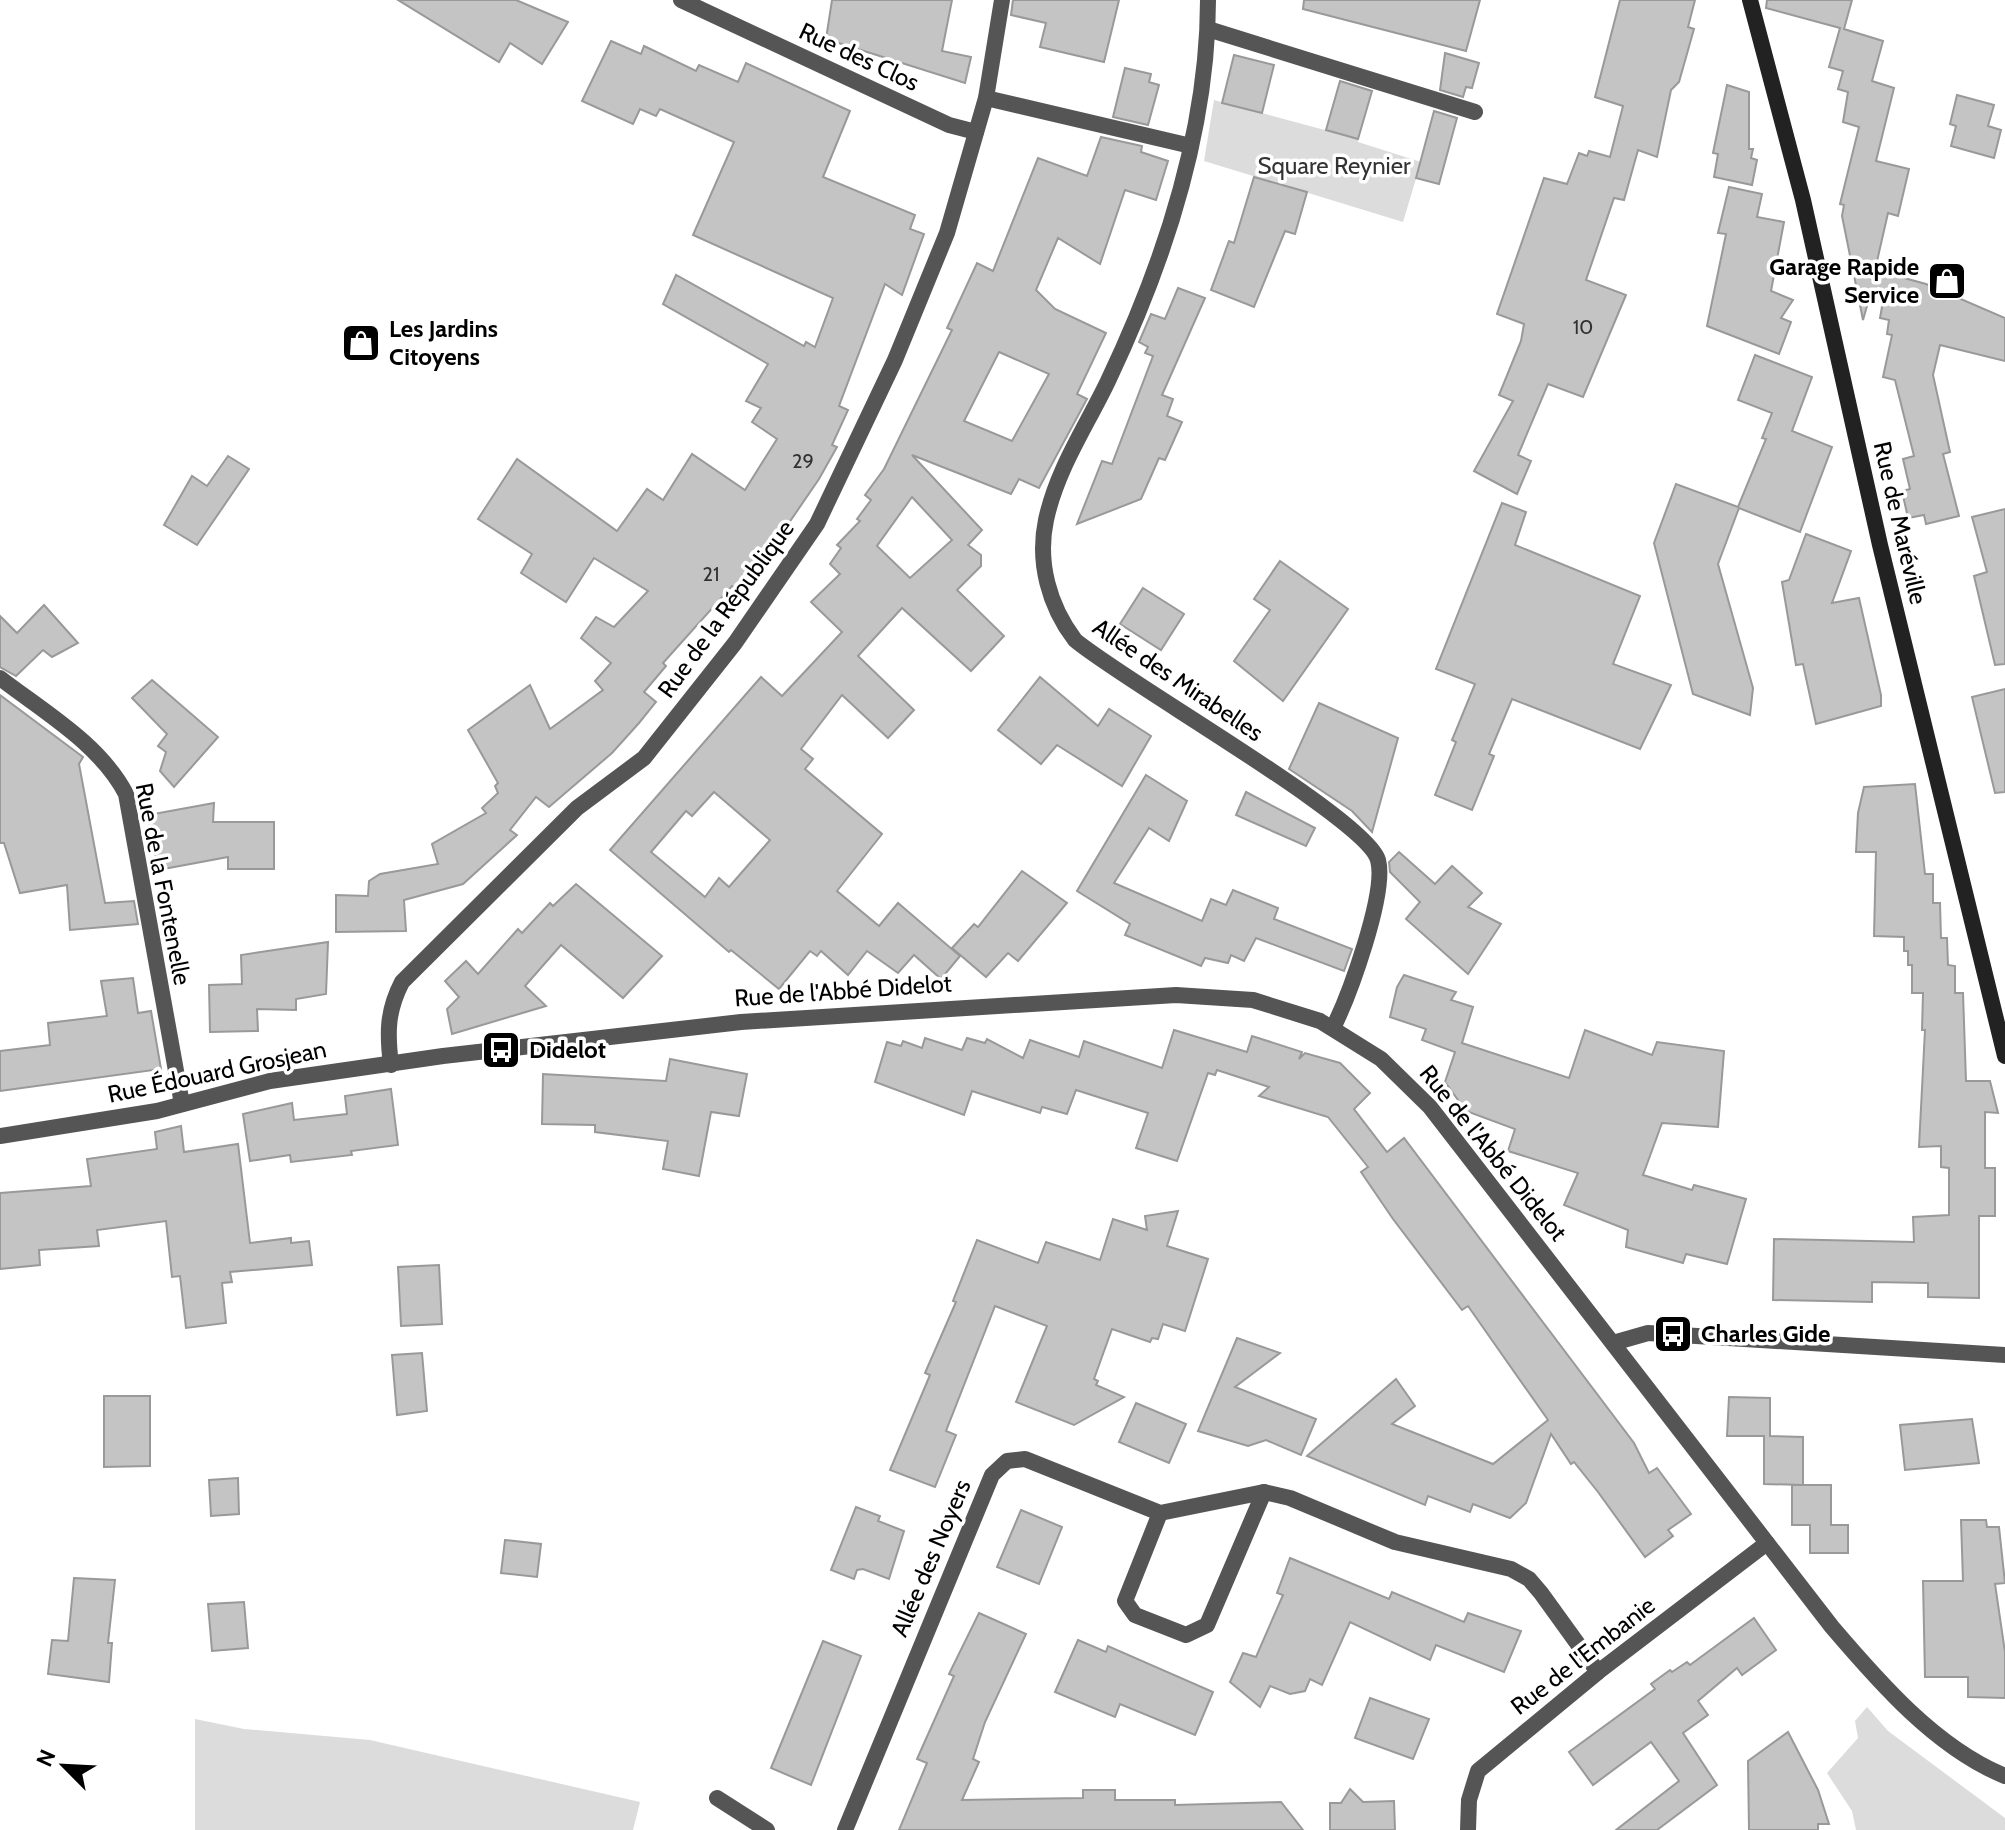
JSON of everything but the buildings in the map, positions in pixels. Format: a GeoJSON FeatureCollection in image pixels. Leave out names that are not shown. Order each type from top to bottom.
{"type":"FeatureCollection","features":[{"type":"Feature","properties":{"kind":"main road","name":"Rue de Maréville"},"geometry":{"type":"LineString","coordinates":[[1750,0],[1803,200],[1880,545],[2005,1056]]}},
{"type":"Feature","properties":{"kind":"street","name":"Rue des Clos"},"geometry":{"type":"LineString","coordinates":[[681,0],[949,125],[976,132]]}},
{"type":"Feature","properties":{"kind":"street","name":"Rue de la République"},"geometry":{"type":"LineString","coordinates":[[391,1065],[387,1033],[391,1004],[402,982],[577,808],[644,758],[735,643],[817,524],[895,360],[947,233],[986,98],[1002,0]]}},
{"type":"Feature","properties":{"kind":"street","name":"Allée des Mirabelles"},"geometry":{"type":"LineString","coordinates":[[1208,0],[1208,29],[1191,146],[1179,201],[1133,324],[1057,482],[1045,521],[1042,552],[1061,622],[1075,640],[1311,798],[1368,843],[1378,856],[1379,884],[1351,993],[1333,1028]]}},
{"type":"Feature","properties":{"kind":"street"},"geometry":{"type":"LineString","coordinates":[[1208,29],[1475,112]]}},
{"type":"Feature","properties":{"kind":"street"},"geometry":{"type":"LineString","coordinates":[[986,98],[1191,146]]}},
{"type":"Feature","properties":{"kind":"street","name":"Rue de la Fontenelle"},"geometry":{"type":"LineString","coordinates":[[0,678],[95,752],[116,775],[126,794],[182,1104]]}},
{"type":"Feature","properties":{"kind":"street","name":"Rue de l'Abbé Didelot"},"geometry":{"type":"LineString","coordinates":[[443,1056],[741,1022],[1110,997],[1176,995],[1253,1000],[1288,1009],[1333,1028],[1381,1059],[1430,1107],[1832,1627],[1904,1704],[1965,1753],[2005,1776]]}},
{"type":"Feature","properties":{"kind":"street","name":"Rue Édouard Grosjean"},"geometry":{"type":"LineString","coordinates":[[0,1136],[182,1104],[270,1081],[443,1056]]}},
{"type":"Feature","properties":{"kind":"street"},"geometry":{"type":"LineString","coordinates":[[1613,1343],[1648,1333],[2005,1355]]}},
{"type":"Feature","properties":{"kind":"street","name":"Allée des Noyers"},"geometry":{"type":"LineString","coordinates":[[845,1830],[992,1475],[1007,1461],[1025,1459],[1160,1513]]}},
{"type":"Feature","properties":{"kind":"street"},"geometry":{"type":"LineString","coordinates":[[1264,1492],[1207,1625],[1186,1635],[1135,1615],[1125,1601],[1160,1513],[1264,1492],[1290,1498],[1395,1542],[1511,1569],[1529,1579],[1541,1593],[1598,1672]]}},
{"type":"Feature","properties":{"kind":"street","name":"Rue de l'Embanie"},"geometry":{"type":"LineString","coordinates":[[1468,1830],[1469,1800],[1478,1771],[1598,1672],[1767,1543]]}},
{"type":"Feature","properties":{"kind":"street"},"geometry":{"type":"LineString","coordinates":[[717,1798],[767,1830]]}},
{"type":"Feature","properties":{"kind":"green space","name":"Square Reynier"},"geometry":{"type":"Polygon","coordinates":[[[1214,100],[1358,139],[1358,142],[1421,162],[1403,222],[1204,161],[1214,100]]]}},
{"type":"Feature","properties":{"kind":"green space"},"geometry":{"type":"Polygon","coordinates":[[[1867,1707],[1888,1731],[2005,1818],[2005,1830],[1856,1830],[1852,1811],[1827,1773],[1858,1738],[1855,1721],[1867,1707]]]}},
{"type":"Feature","properties":{"kind":"green space"},"geometry":{"type":"Polygon","coordinates":[[[195,1719],[244,1729],[370,1740],[640,1802],[633,1830],[195,1830],[195,1719]]]}},
{"type":"Feature","properties":{"kind":"place","name":"Garage Rapide Service"},"geometry":{"type":"Point","coordinates":[1947,281]}},
{"type":"Feature","properties":{"kind":"place","name":"Les Jardins Citoyens"},"geometry":{"type":"Point","coordinates":[361,343]}},
{"type":"Feature","properties":{"kind":"place","name":"Didelot"},"geometry":{"type":"Point","coordinates":[501,1050]}},
{"type":"Feature","properties":{"kind":"place","name":"Charles Gide"},"geometry":{"type":"Point","coordinates":[1673,1334]}}]}
